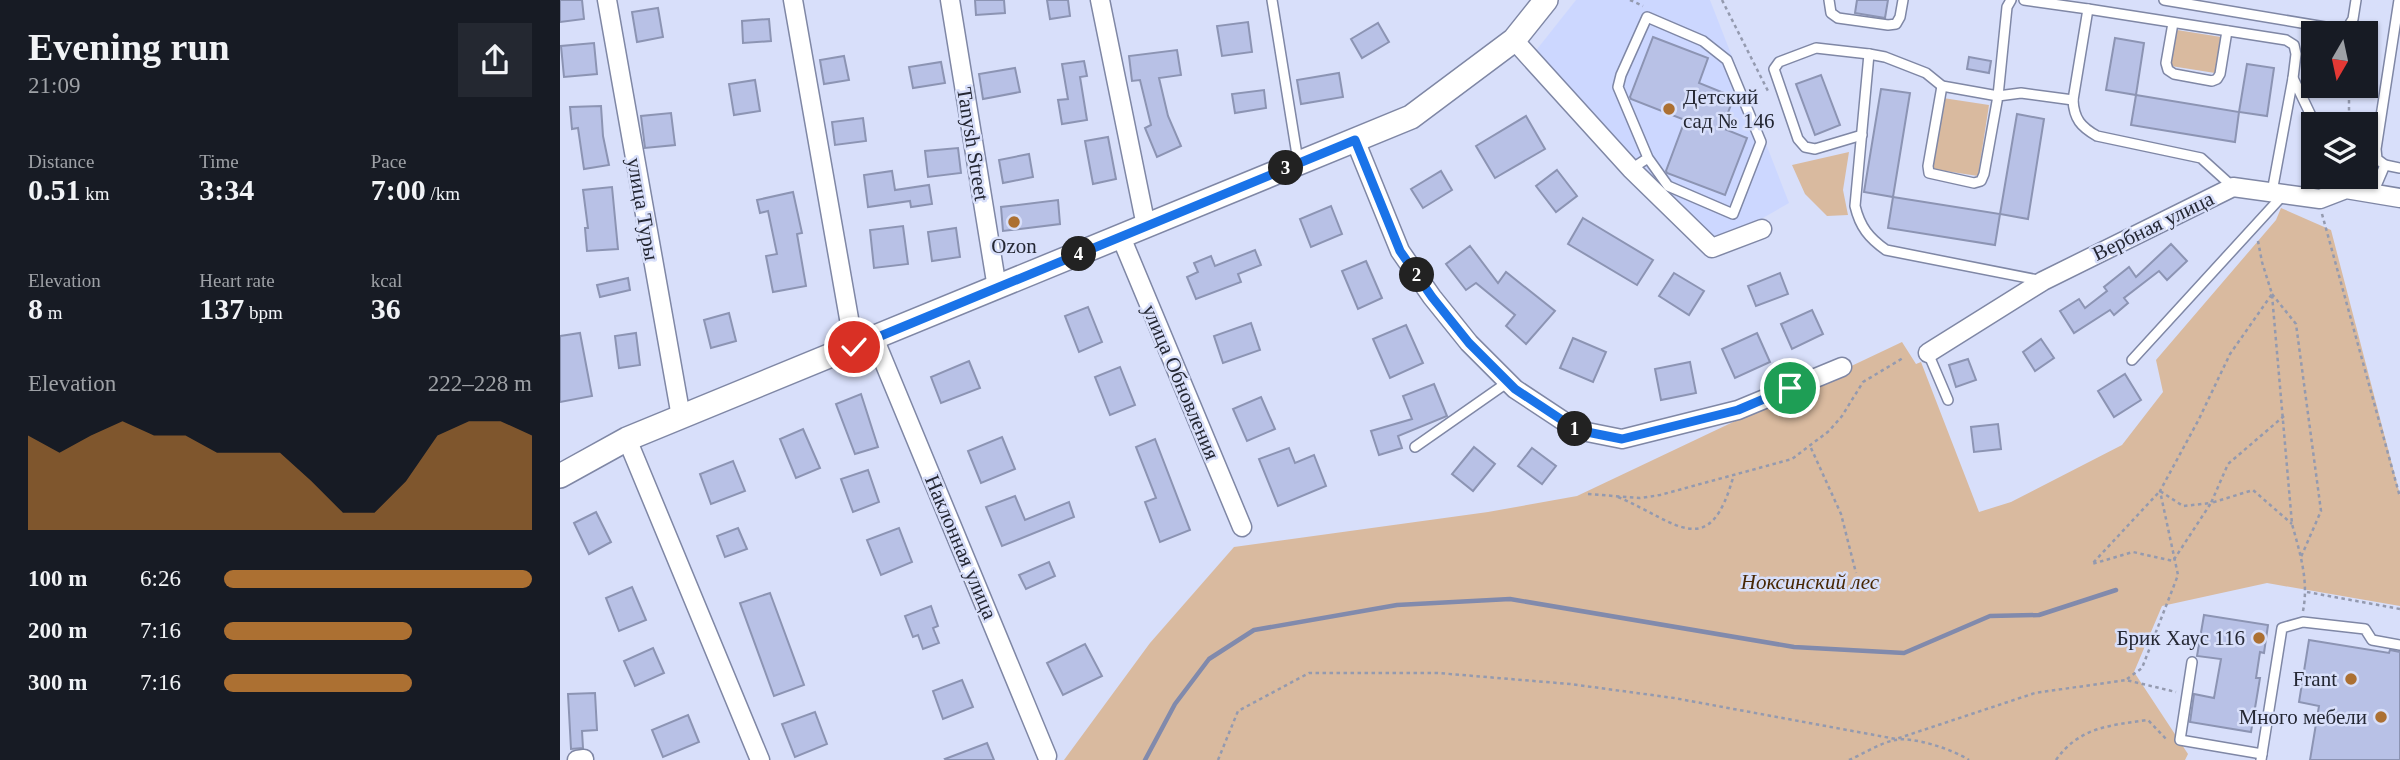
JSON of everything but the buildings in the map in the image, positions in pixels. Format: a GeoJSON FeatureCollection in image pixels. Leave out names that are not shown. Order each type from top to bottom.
{"type":"FeatureCollection","features":[{"type":"Feature","properties":{"kind":"street","name":"улица Туры"},"geometry":{"type":"LineString","coordinates":[[607,0],[681,417]]}},
{"type":"Feature","properties":{"kind":"street","name":"Наклонная улица"},"geometry":{"type":"LineString","coordinates":[[793,0],[864,342],[1047,756]]}},
{"type":"Feature","properties":{"kind":"street","name":"Tanysh Street"},"geometry":{"type":"LineString","coordinates":[[950,0],[997,288]]}},
{"type":"Feature","properties":{"kind":"street"},"geometry":{"type":"LineString","coordinates":[[1100,0],[1146,226]]}},
{"type":"Feature","properties":{"kind":"street"},"geometry":{"type":"LineString","coordinates":[[560,476],[627,439],[1411,117],[1514,40],[1546,0]]}},
{"type":"Feature","properties":{"kind":"street"},"geometry":{"type":"LineString","coordinates":[[1514,40],[1631,169],[1712,248],[1762,229]]}},
{"type":"Feature","properties":{"kind":"street"},"geometry":{"type":"LineString","coordinates":[[1355,140],[1400,251],[1432,297],[1469,343],[1515,389],[1577,430],[1622,439],[1738,410],[1842,367]]}},
{"type":"Feature","properties":{"kind":"street","name":"Вербная улица"},"geometry":{"type":"LineString","coordinates":[[1928,353],[2043,281],[2233,187],[2320,199],[2334,189]]}},
{"type":"Feature","properties":{"kind":"street","name":"Вербная улица"},"geometry":{"type":"LineString","coordinates":[[2359,189],[2400,198]]}},
{"type":"Feature","properties":{"kind":"street","name":"улица Обновления"},"geometry":{"type":"LineString","coordinates":[[1121,237],[1242,527]]}},
{"type":"Feature","properties":{"kind":"street"},"geometry":{"type":"LineString","coordinates":[[627,439],[760,760]]}},
{"type":"Feature","properties":{"kind":"lane"},"geometry":{"type":"LineString","coordinates":[[1272,0],[1299,163]]}},
{"type":"Feature","properties":{"kind":"lane"},"geometry":{"type":"LineString","coordinates":[[1829,0],[1831,13],[1838,18],[1888,25],[1896,24],[1903,0]]}},
{"type":"Feature","properties":{"kind":"lane"},"geometry":{"type":"LineString","coordinates":[[1942,86],[1929,173],[1975,183],[1981,181],[1998,96],[2007,7],[2011,0]]}},
{"type":"Feature","properties":{"kind":"lane"},"geometry":{"type":"LineString","coordinates":[[2024,0],[2286,40],[2294,46],[2296,54],[2278,193],[2256,227],[2132,360]]}},
{"type":"Feature","properties":{"kind":"lane"},"geometry":{"type":"LineString","coordinates":[[2164,0],[2337,29],[2347,27],[2353,19],[2356,0]]}},
{"type":"Feature","properties":{"kind":"lane"},"geometry":{"type":"LineString","coordinates":[[2399,0],[2376,149],[2377,159],[2385,165],[2400,168]]}},
{"type":"Feature","properties":{"kind":"lane"},"geometry":{"type":"LineString","coordinates":[[2088,9],[2073,100],[2073,114],[2083,128],[2097,136],[2202,158],[2233,187]]}},
{"type":"Feature","properties":{"kind":"lane"},"geometry":{"type":"LineString","coordinates":[[1647,17],[1703,41],[1727,60],[1761,142],[1733,214],[1668,186],[1648,158],[1618,87],[1647,17]]}},
{"type":"Feature","properties":{"kind":"lane"},"geometry":{"type":"LineString","coordinates":[[2173,23],[2166,63],[2168,70],[2174,74],[2212,80],[2217,79],[2220,74],[2227,31]]}},
{"type":"Feature","properties":{"kind":"lane"},"geometry":{"type":"LineString","coordinates":[[1863,135],[1815,149],[1805,147],[1798,139],[1774,69],[1779,62],[1816,48],[1869,54],[1885,57],[1926,73],[1942,86],[1998,96],[2021,93],[2073,100]]}},
{"type":"Feature","properties":{"kind":"lane"},"geometry":{"type":"LineString","coordinates":[[1869,54],[1856,206],[1858,220],[1869,237],[1886,250],[2043,281]]}},
{"type":"Feature","properties":{"kind":"lane"},"geometry":{"type":"LineString","coordinates":[[2293,78],[2309,112]]}},
{"type":"Feature","properties":{"kind":"lane"},"geometry":{"type":"LineString","coordinates":[[1631,169],[1648,158]]}},
{"type":"Feature","properties":{"kind":"lane"},"geometry":{"type":"LineString","coordinates":[[2373,194],[2385,165]]}},
{"type":"Feature","properties":{"kind":"lane"},"geometry":{"type":"LineString","coordinates":[[1928,353],[1948,400]]}},
{"type":"Feature","properties":{"kind":"lane"},"geometry":{"type":"LineString","coordinates":[[1415,447],[1508,382]]}},
{"type":"Feature","properties":{"kind":"lane"},"geometry":{"type":"LineString","coordinates":[[2192,662],[2180,740],[2262,757],[2281,628],[2303,622],[2365,629],[2372,640],[2400,645]]}},
{"type":"Feature","properties":{"kind":"path"},"geometry":{"type":"LineString","coordinates":[[1722,0],[1771,98]]}},
{"type":"Feature","properties":{"kind":"path"},"geometry":{"type":"LineString","coordinates":[[2319,204],[2400,497]]}},
{"type":"Feature","properties":{"kind":"path"},"geometry":{"type":"LineString","coordinates":[[2256,227],[2262,262],[2272,294],[2292,524],[2301,556],[2306,592],[2304,604]]}},
{"type":"Feature","properties":{"kind":"path"},"geometry":{"type":"LineString","coordinates":[[2174,561],[2133,552],[2092,564],[2160,491],[2230,354],[2272,294]]}},
{"type":"Feature","properties":{"kind":"path"},"geometry":{"type":"LineString","coordinates":[[2272,294],[2296,324],[2321,511],[2301,556]]}},
{"type":"Feature","properties":{"kind":"path"},"geometry":{"type":"LineString","coordinates":[[1588,494],[1640,498],[1660,495],[1792,459],[1811,447],[1842,416],[1863,382],[1903,358]]}},
{"type":"Feature","properties":{"kind":"path"},"geometry":{"type":"LineString","coordinates":[[2174,561],[2211,503],[2228,464],[2284,416]]}},
{"type":"Feature","properties":{"kind":"path"},"geometry":{"type":"LineString","coordinates":[[1811,447],[1841,514],[1856,573]]}},
{"type":"Feature","properties":{"kind":"path"},"geometry":{"type":"LineString","coordinates":[[1615,496],[1674,525],[1685,529],[1700,528],[1711,524],[1718,517],[1734,474]]}},
{"type":"Feature","properties":{"kind":"path"},"geometry":{"type":"LineString","coordinates":[[2160,491],[2183,506],[2211,503],[2253,490],[2292,524]]}},
{"type":"Feature","properties":{"kind":"path"},"geometry":{"type":"LineString","coordinates":[[2126,680],[2142,668],[2178,575],[2160,491]]}},
{"type":"Feature","properties":{"kind":"path"},"geometry":{"type":"LineString","coordinates":[[2306,592],[2400,609]]}},
{"type":"Feature","properties":{"kind":"path"},"geometry":{"type":"LineString","coordinates":[[1218,760],[1238,711],[1310,673],[1438,673],[1570,684],[1674,698],[1934,745],[1956,751],[1969,760]]}},
{"type":"Feature","properties":{"kind":"path"},"geometry":{"type":"LineString","coordinates":[[1849,760],[1896,739],[2035,693],[2126,680],[2186,695]]}},
{"type":"Feature","properties":{"kind":"path"},"geometry":{"type":"LineString","coordinates":[[2056,760],[2066,746],[2103,726],[2148,720],[2169,742],[2180,740]]}},
{"type":"Feature","properties":{"kind":"shaded area","name":"Детский сад № 146"},"geometry":{"type":"Polygon","coordinates":[[[1576,0],[1710,0],[1789,203],[1719,243],[1663,196],[1534,53],[1576,0]]]}},
{"type":"Feature","properties":{"kind":"green space"},"geometry":{"type":"Polygon","coordinates":[[[2177,30],[2221,37],[2215,73],[2171,66],[2177,30]]]}},
{"type":"Feature","properties":{"kind":"green space"},"geometry":{"type":"Polygon","coordinates":[[[1943,98],[1989,105],[1978,176],[1932,169],[1943,98]]]}},
{"type":"Feature","properties":{"kind":"green space"},"geometry":{"type":"Polygon","coordinates":[[[1849,152],[1843,190],[1848,215],[1827,216],[1805,194],[1792,165],[1849,152]]]}},
{"type":"Feature","properties":{"kind":"green space","name":"Ноксинский лес"},"geometry":{"type":"Polygon","coordinates":[[[2281,208],[2331,230],[2400,495],[2400,606],[2267,583],[2162,606],[2134,672],[2188,754],[2185,760],[1064,760],[1150,643],[1234,547],[1488,512],[1577,496],[1902,342],[1916,364],[1921,362],[1979,512],[2011,502],[2122,445],[2163,392],[2156,360],[2276,220],[2281,208]]]}},
{"type":"Feature","properties":{"kind":"waterway"},"geometry":{"type":"LineString","coordinates":[[1145,760],[1175,704],[1209,659],[1254,630],[1397,605],[1510,599],[1794,647],[1904,653],[1990,616],[2039,615],[2116,590]]}},
{"type":"Feature","properties":{"kind":"place","name":"Детский сад № 146"},"geometry":{"type":"Point","coordinates":[1669,109]}},
{"type":"Feature","properties":{"kind":"place","name":"Ozon"},"geometry":{"type":"Point","coordinates":[1014,222]}},
{"type":"Feature","properties":{"kind":"place","name":"Брик Хаус 116"},"geometry":{"type":"Point","coordinates":[2259,638]}},
{"type":"Feature","properties":{"kind":"place","name":"Frant"},"geometry":{"type":"Point","coordinates":[2351,679]}},
{"type":"Feature","properties":{"kind":"place","name":"Много мебели"},"geometry":{"type":"Point","coordinates":[2381,717]}},
{"type":"Feature","properties":{"kind":"route"},"geometry":{"type":"LineString","coordinates":[[854,347],[1355,140],[1400,251],[1432,297],[1469,343],[1515,389],[1577,430],[1622,439],[1738,410],[1790,388]]}}]}
